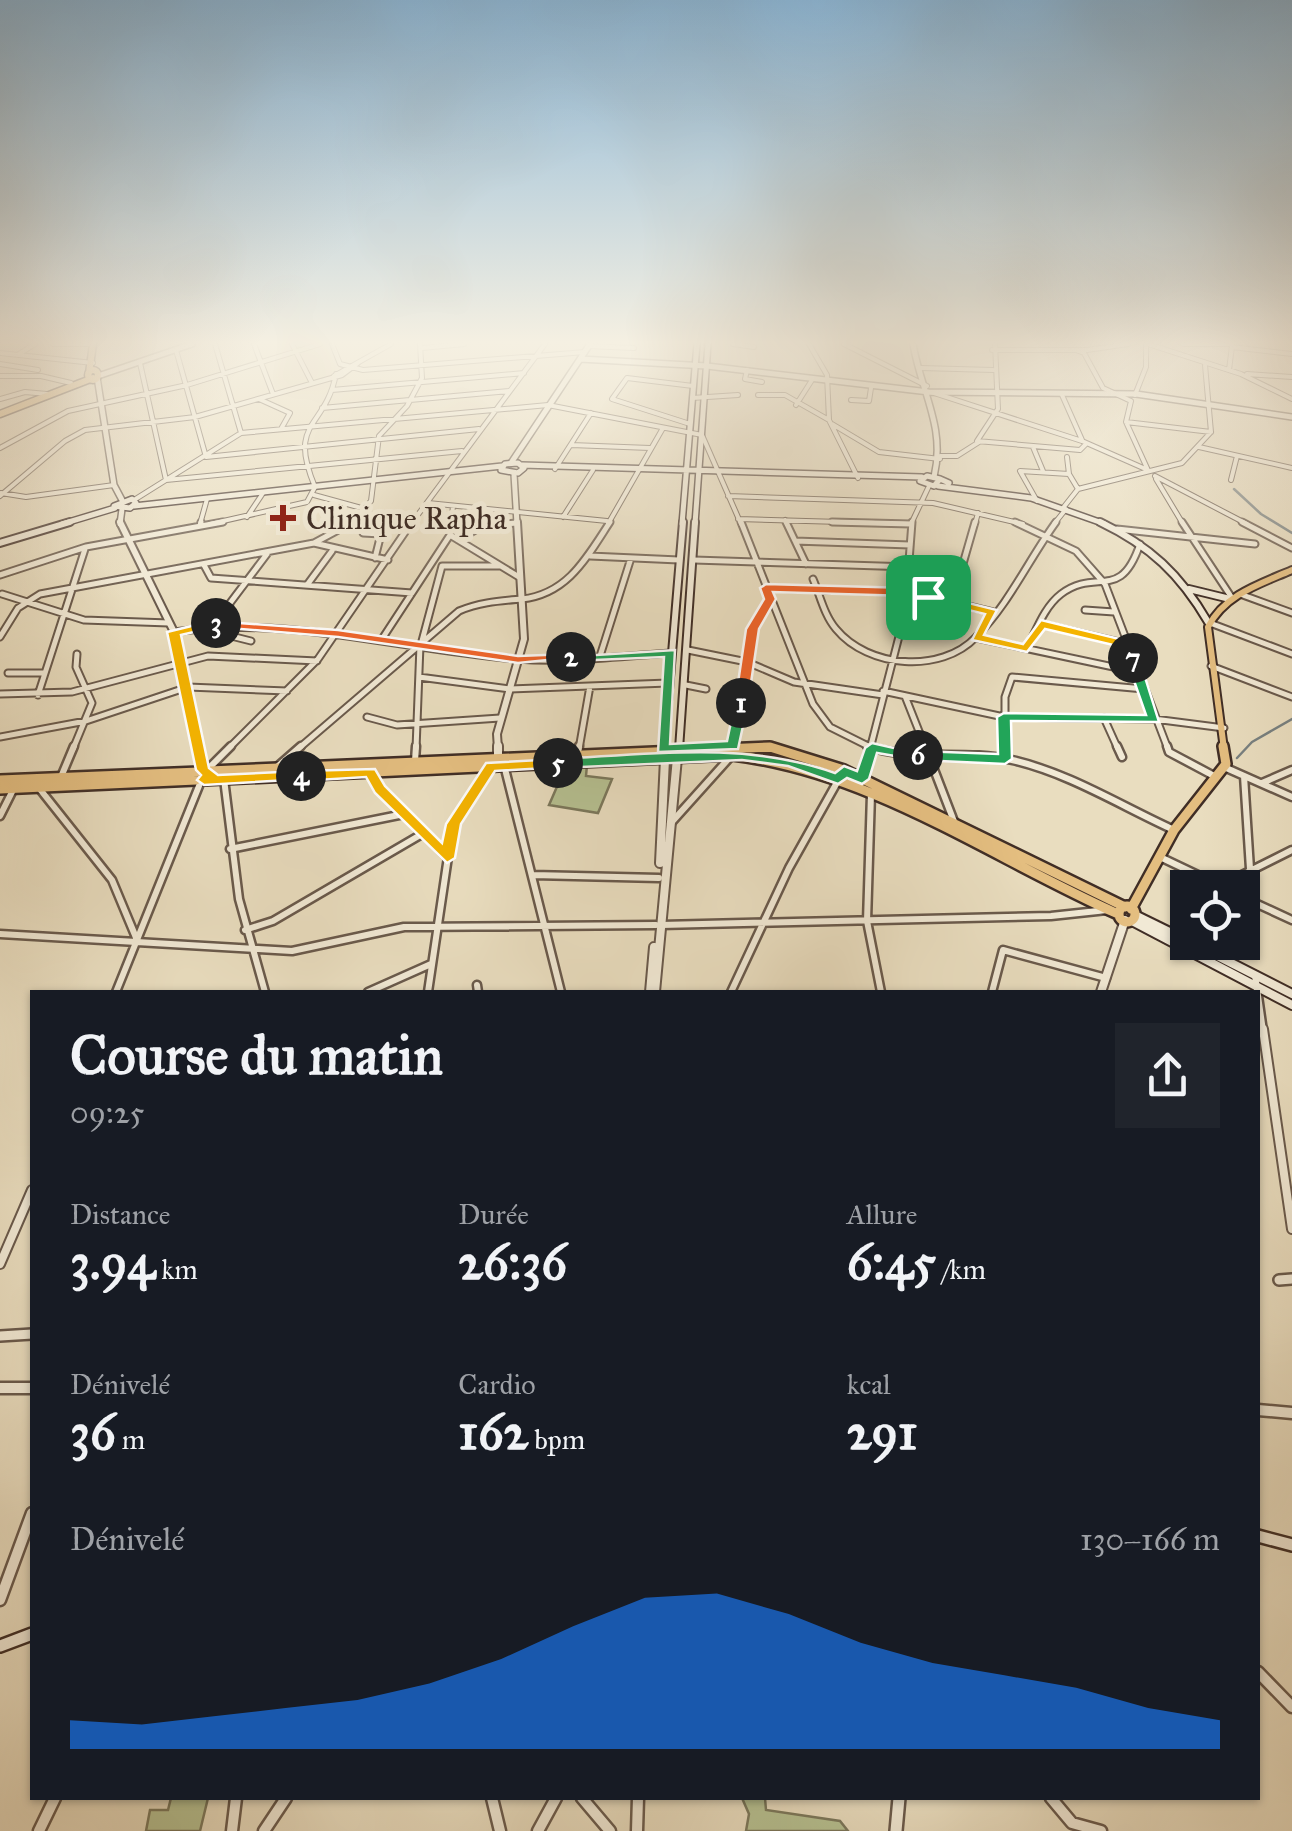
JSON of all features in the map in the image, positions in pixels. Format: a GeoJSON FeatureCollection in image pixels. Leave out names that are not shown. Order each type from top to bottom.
{"type":"FeatureCollection","features":[{"type":"Feature","properties":{"kind":"main road"},"geometry":{"type":"LineString","coordinates":[[1129,913],[1174,830],[1224,768],[1228,756],[1211,666],[1208,622],[1234,597],[1290,573]]}},
{"type":"Feature","properties":{"kind":"main road"},"geometry":{"type":"LineString","coordinates":[[668,762],[681,748],[732,750],[841,775],[955,825],[1129,913]]}},
{"type":"Feature","properties":{"kind":"main road"},"geometry":{"type":"LineString","coordinates":[[0,780],[203,775],[224,780],[491,766],[668,762],[732,750]]}},
{"type":"Feature","properties":{"kind":"main road"},"geometry":{"type":"LineString","coordinates":[[0,789],[498,756],[578,753],[668,762]]}},
{"type":"Feature","properties":{"kind":"main road"},"geometry":{"type":"LineString","coordinates":[[860,783],[872,794],[1107,910],[1129,913]]}},
{"type":"Feature","properties":{"kind":"street"},"geometry":{"type":"LineString","coordinates":[[0,448],[23,429]]}},
{"type":"Feature","properties":{"kind":"street"},"geometry":{"type":"LineString","coordinates":[[1,494],[70,437],[91,429]]}},
{"type":"Feature","properties":{"kind":"street"},"geometry":{"type":"LineString","coordinates":[[105,429],[114,485],[122,500],[134,503],[241,433],[286,429]]}},
{"type":"Feature","properties":{"kind":"street"},"geometry":{"type":"LineString","coordinates":[[154,429],[166,480]]}},
{"type":"Feature","properties":{"kind":"street"},"geometry":{"type":"LineString","coordinates":[[198,429],[206,457]]}},
{"type":"Feature","properties":{"kind":"street"},"geometry":{"type":"LineString","coordinates":[[307,429],[300,447],[314,491],[413,524]]}},
{"type":"Feature","properties":{"kind":"street"},"geometry":{"type":"LineString","coordinates":[[0,636],[23,603],[74,586],[314,544],[364,510],[375,481],[378,440],[388,429]]}},
{"type":"Feature","properties":{"kind":"street"},"geometry":{"type":"LineString","coordinates":[[206,457],[476,429]]}},
{"type":"Feature","properties":{"kind":"street"},"geometry":{"type":"LineString","coordinates":[[117,990],[203,775],[316,662],[480,429]]}},
{"type":"Feature","properties":{"kind":"street"},"geometry":{"type":"LineString","coordinates":[[502,469],[532,429]]}},
{"type":"Feature","properties":{"kind":"street"},"geometry":{"type":"LineString","coordinates":[[555,469],[581,429]]}},
{"type":"Feature","properties":{"kind":"street"},"geometry":{"type":"LineString","coordinates":[[276,768],[421,643],[477,602],[554,592],[589,556],[662,429]]}},
{"type":"Feature","properties":{"kind":"street"},"geometry":{"type":"LineString","coordinates":[[652,990],[669,824],[668,683],[690,429]]}},
{"type":"Feature","properties":{"kind":"street"},"geometry":{"type":"LineString","coordinates":[[692,429],[702,435],[720,474],[805,684],[827,723],[872,748],[930,757],[1005,759],[1174,830]]}},
{"type":"Feature","properties":{"kind":"street"},"geometry":{"type":"LineString","coordinates":[[677,758],[686,685],[702,429]]}},
{"type":"Feature","properties":{"kind":"street"},"geometry":{"type":"LineString","coordinates":[[834,429],[858,478]]}},
{"type":"Feature","properties":{"kind":"street"},"geometry":{"type":"LineString","coordinates":[[842,429],[880,452],[940,458],[957,456],[979,442],[987,429]]}},
{"type":"Feature","properties":{"kind":"street"},"geometry":{"type":"LineString","coordinates":[[937,481],[940,429]]}},
{"type":"Feature","properties":{"kind":"street"},"geometry":{"type":"LineString","coordinates":[[1048,429],[1150,472],[1292,548]]}},
{"type":"Feature","properties":{"kind":"street"},"geometry":{"type":"LineString","coordinates":[[1078,429],[1084,442]]}},
{"type":"Feature","properties":{"kind":"street"},"geometry":{"type":"LineString","coordinates":[[1130,429],[1150,472],[1191,538],[1198,558],[1234,597]]}},
{"type":"Feature","properties":{"kind":"street"},"geometry":{"type":"LineString","coordinates":[[1189,429],[1211,432]]}},
{"type":"Feature","properties":{"kind":"street"},"geometry":{"type":"LineString","coordinates":[[813,579],[831,622],[842,635],[868,652],[890,658],[948,656],[977,638],[1078,489],[1182,463],[1211,432]]}},
{"type":"Feature","properties":{"kind":"street"},"geometry":{"type":"LineString","coordinates":[[979,442],[1080,450],[1084,442]]}},
{"type":"Feature","properties":{"kind":"street"},"geometry":{"type":"LineString","coordinates":[[571,445],[650,448]]}},
{"type":"Feature","properties":{"kind":"street"},"geometry":{"type":"LineString","coordinates":[[1198,446],[1292,468]]}},
{"type":"Feature","properties":{"kind":"street"},"geometry":{"type":"LineString","coordinates":[[1032,447],[1043,471]]}},
{"type":"Feature","properties":{"kind":"street"},"geometry":{"type":"LineString","coordinates":[[166,480],[463,451]]}},
{"type":"Feature","properties":{"kind":"street"},"geometry":{"type":"LineString","coordinates":[[1230,480],[1237,456]]}},
{"type":"Feature","properties":{"kind":"street"},"geometry":{"type":"LineString","coordinates":[[1067,458],[1069,474],[1078,489]]}},
{"type":"Feature","properties":{"kind":"street"},"geometry":{"type":"LineString","coordinates":[[511,462],[522,468],[937,481],[1037,501],[1064,508],[1140,544],[1172,568],[1208,622],[1292,654]]}},
{"type":"Feature","properties":{"kind":"street"},"geometry":{"type":"LineString","coordinates":[[514,474],[522,468]]}},
{"type":"Feature","properties":{"kind":"street"},"geometry":{"type":"LineString","coordinates":[[0,543],[134,503],[314,491],[481,470],[502,469],[514,474]]}},
{"type":"Feature","properties":{"kind":"street"},"geometry":{"type":"LineString","coordinates":[[563,517],[593,470]]}},
{"type":"Feature","properties":{"kind":"street"},"geometry":{"type":"LineString","coordinates":[[1037,501],[1020,472],[1069,474]]}},
{"type":"Feature","properties":{"kind":"street"},"geometry":{"type":"LineString","coordinates":[[498,756],[500,718],[524,639],[514,474]]}},
{"type":"Feature","properties":{"kind":"street"},"geometry":{"type":"LineString","coordinates":[[925,482],[937,481]]}},
{"type":"Feature","properties":{"kind":"street"},"geometry":{"type":"LineString","coordinates":[[860,783],[909,592],[911,524],[922,502],[925,482]]}},
{"type":"Feature","properties":{"kind":"street"},"geometry":{"type":"LineString","coordinates":[[1,494],[26,497],[114,485]]}},
{"type":"Feature","properties":{"kind":"street"},"geometry":{"type":"LineString","coordinates":[[0,576],[86,548],[296,507],[314,491]]}},
{"type":"Feature","properties":{"kind":"street"},"geometry":{"type":"LineString","coordinates":[[247,518],[263,493]]}},
{"type":"Feature","properties":{"kind":"street"},"geometry":{"type":"LineString","coordinates":[[728,496],[922,502],[978,513],[1046,534],[1083,556],[1106,584],[1154,719],[1173,756],[1216,777]]}},
{"type":"Feature","properties":{"kind":"street"},"geometry":{"type":"LineString","coordinates":[[200,526],[207,499]]}},
{"type":"Feature","properties":{"kind":"street"},"geometry":{"type":"LineString","coordinates":[[122,500],[118,508],[120,524],[174,632],[203,775]]}},
{"type":"Feature","properties":{"kind":"street"},"geometry":{"type":"LineString","coordinates":[[428,503],[607,521]]}},
{"type":"Feature","properties":{"kind":"street"},"geometry":{"type":"LineString","coordinates":[[382,639],[450,535],[453,506]]}},
{"type":"Feature","properties":{"kind":"street"},"geometry":{"type":"LineString","coordinates":[[952,602],[978,513]]}},
{"type":"Feature","properties":{"kind":"street"},"geometry":{"type":"LineString","coordinates":[[738,519],[911,524]]}},
{"type":"Feature","properties":{"kind":"street"},"geometry":{"type":"LineString","coordinates":[[785,520],[807,566]]}},
{"type":"Feature","properties":{"kind":"street"},"geometry":{"type":"LineString","coordinates":[[458,540],[482,526],[516,524]]}},
{"type":"Feature","properties":{"kind":"street"},"geometry":{"type":"LineString","coordinates":[[1111,528],[1255,544]]}},
{"type":"Feature","properties":{"kind":"street"},"geometry":{"type":"LineString","coordinates":[[363,533],[380,534],[375,558]]}},
{"type":"Feature","properties":{"kind":"street"},"geometry":{"type":"LineString","coordinates":[[450,535],[519,577]]}},
{"type":"Feature","properties":{"kind":"street"},"geometry":{"type":"LineString","coordinates":[[795,541],[910,544]]}},
{"type":"Feature","properties":{"kind":"street"},"geometry":{"type":"LineString","coordinates":[[314,544],[332,551],[388,560]]}},
{"type":"Feature","properties":{"kind":"street"},"geometry":{"type":"LineString","coordinates":[[1027,648],[1062,593],[1076,587],[1106,584],[1130,572],[1140,544]]}},
{"type":"Feature","properties":{"kind":"street"},"geometry":{"type":"LineString","coordinates":[[38,695],[86,548]]}},
{"type":"Feature","properties":{"kind":"street"},"geometry":{"type":"LineString","coordinates":[[306,586],[332,551]]}},
{"type":"Feature","properties":{"kind":"street"},"geometry":{"type":"LineString","coordinates":[[216,623],[268,553]]}},
{"type":"Feature","properties":{"kind":"street"},"geometry":{"type":"LineString","coordinates":[[589,556],[678,560]]}},
{"type":"Feature","properties":{"kind":"street"},"geometry":{"type":"LineString","coordinates":[[600,656],[631,558]]}},
{"type":"Feature","properties":{"kind":"street"},"geometry":{"type":"LineString","coordinates":[[694,560],[911,567]]}},
{"type":"Feature","properties":{"kind":"street"},"geometry":{"type":"LineString","coordinates":[[204,565],[208,578],[412,593]]}},
{"type":"Feature","properties":{"kind":"street"},"geometry":{"type":"LineString","coordinates":[[415,760],[421,643],[430,596],[442,566],[500,566]]}},
{"type":"Feature","properties":{"kind":"street"},"geometry":{"type":"LineString","coordinates":[[766,588],[909,592],[993,612]]}},
{"type":"Feature","properties":{"kind":"street"},"geometry":{"type":"LineString","coordinates":[[1189,590],[1292,613]]}},
{"type":"Feature","properties":{"kind":"street"},"geometry":{"type":"LineString","coordinates":[[0,592],[63,619],[169,623]]}},
{"type":"Feature","properties":{"kind":"street"},"geometry":{"type":"LineString","coordinates":[[669,824],[732,750],[747,662],[759,616],[770,599]]}},
{"type":"Feature","properties":{"kind":"street"},"geometry":{"type":"LineString","coordinates":[[1084,610],[1114,612]]}},
{"type":"Feature","properties":{"kind":"street"},"geometry":{"type":"LineString","coordinates":[[759,616],[777,618]]}},
{"type":"Feature","properties":{"kind":"street"},"geometry":{"type":"LineString","coordinates":[[174,632],[216,623],[421,643],[518,660],[670,653]]}},
{"type":"Feature","properties":{"kind":"street"},"geometry":{"type":"LineString","coordinates":[[1041,624],[1127,644]]}},
{"type":"Feature","properties":{"kind":"street"},"geometry":{"type":"LineString","coordinates":[[206,626],[211,631],[250,641]]}},
{"type":"Feature","properties":{"kind":"street"},"geometry":{"type":"LineString","coordinates":[[977,638],[1138,672]]}},
{"type":"Feature","properties":{"kind":"street"},"geometry":{"type":"LineString","coordinates":[[688,650],[747,662],[805,684],[905,694],[1004,717],[1154,719],[1224,728]]}},
{"type":"Feature","properties":{"kind":"street"},"geometry":{"type":"LineString","coordinates":[[62,777],[92,703],[76,667],[77,654]]}},
{"type":"Feature","properties":{"kind":"street"},"geometry":{"type":"LineString","coordinates":[[0,694],[38,695],[84,689],[182,660],[239,654],[316,662]]}},
{"type":"Feature","properties":{"kind":"street"},"geometry":{"type":"LineString","coordinates":[[1211,666],[1292,698]]}},
{"type":"Feature","properties":{"kind":"street"},"geometry":{"type":"LineString","coordinates":[[8,673],[45,674]]}},
{"type":"Feature","properties":{"kind":"street"},"geometry":{"type":"LineString","coordinates":[[1005,759],[1007,684],[1018,675],[1144,688]]}},
{"type":"Feature","properties":{"kind":"street"},"geometry":{"type":"LineString","coordinates":[[419,677],[510,688],[668,683]]}},
{"type":"Feature","properties":{"kind":"street"},"geometry":{"type":"LineString","coordinates":[[686,685],[706,689]]}},
{"type":"Feature","properties":{"kind":"street"},"geometry":{"type":"LineString","coordinates":[[578,753],[590,686]]}},
{"type":"Feature","properties":{"kind":"street"},"geometry":{"type":"LineString","coordinates":[[0,737],[86,721],[188,687],[288,691]]}},
{"type":"Feature","properties":{"kind":"street"},"geometry":{"type":"LineString","coordinates":[[905,694],[955,825]]}},
{"type":"Feature","properties":{"kind":"street"},"geometry":{"type":"LineString","coordinates":[[367,717],[397,725],[500,718]]}},
{"type":"Feature","properties":{"kind":"street"},"geometry":{"type":"LineString","coordinates":[[1104,718],[1122,757]]}},
{"type":"Feature","properties":{"kind":"street"},"geometry":{"type":"LineString","coordinates":[[659,925],[668,762]]}},
{"type":"Feature","properties":{"kind":"street"},"geometry":{"type":"LineString","coordinates":[[428,990],[454,824],[491,766]]}},
{"type":"Feature","properties":{"kind":"street"},"geometry":{"type":"LineString","coordinates":[[504,766],[560,990]]}},
{"type":"Feature","properties":{"kind":"street"},"geometry":{"type":"LineString","coordinates":[[1224,768],[1292,796]]}},
{"type":"Feature","properties":{"kind":"street"},"geometry":{"type":"LineString","coordinates":[[1261,783],[1292,770]]}},
{"type":"Feature","properties":{"kind":"street"},"geometry":{"type":"LineString","coordinates":[[370,772],[447,858]]}},
{"type":"Feature","properties":{"kind":"street"},"geometry":{"type":"LineString","coordinates":[[732,990],[841,775]]}},
{"type":"Feature","properties":{"kind":"street"},"geometry":{"type":"LineString","coordinates":[[1244,776],[1250,869],[1291,852]]}},
{"type":"Feature","properties":{"kind":"street"},"geometry":{"type":"LineString","coordinates":[[224,780],[230,849],[246,930],[264,990]]}},
{"type":"Feature","properties":{"kind":"street"},"geometry":{"type":"LineString","coordinates":[[38,787],[112,880],[137,942]]}},
{"type":"Feature","properties":{"kind":"street"},"geometry":{"type":"LineString","coordinates":[[0,816],[14,788]]}},
{"type":"Feature","properties":{"kind":"street"},"geometry":{"type":"LineString","coordinates":[[872,794],[866,921],[881,990]]}},
{"type":"Feature","properties":{"kind":"street"},"geometry":{"type":"LineString","coordinates":[[230,849],[404,814]]}},
{"type":"Feature","properties":{"kind":"street"},"geometry":{"type":"LineString","coordinates":[[246,930],[273,921],[422,834]]}},
{"type":"Feature","properties":{"kind":"street"},"geometry":{"type":"LineString","coordinates":[[1158,856],[1187,870]]}},
{"type":"Feature","properties":{"kind":"street"},"geometry":{"type":"LineString","coordinates":[[532,875],[659,878]]}},
{"type":"Feature","properties":{"kind":"street"},"geometry":{"type":"LineString","coordinates":[[1260,905],[1292,920]]}},
{"type":"Feature","properties":{"kind":"street"},"geometry":{"type":"LineString","coordinates":[[0,934],[301,951],[397,928],[866,921],[1051,916],[1107,910]]}},
{"type":"Feature","properties":{"kind":"street"},"geometry":{"type":"LineString","coordinates":[[1129,913],[1170,933]]}},
{"type":"Feature","properties":{"kind":"street"},"geometry":{"type":"LineString","coordinates":[[1102,990],[1129,913]]}},
{"type":"Feature","properties":{"kind":"street"},"geometry":{"type":"LineString","coordinates":[[1129,913],[1292,1005]]}},
{"type":"Feature","properties":{"kind":"street"},"geometry":{"type":"LineString","coordinates":[[993,990],[1003,950],[1106,978]]}},
{"type":"Feature","properties":{"kind":"street"},"geometry":{"type":"LineString","coordinates":[[1226,960],[1292,994]]}},
{"type":"Feature","properties":{"kind":"street"},"geometry":{"type":"LineString","coordinates":[[373,990],[432,964]]}},
{"type":"Feature","properties":{"kind":"street"},"geometry":{"type":"LineString","coordinates":[[1256,975],[1257,988]]}},
{"type":"Feature","properties":{"kind":"street"},"geometry":{"type":"LineString","coordinates":[[1260,1009],[1292,1229]]}},
{"type":"Feature","properties":{"kind":"street"},"geometry":{"type":"LineString","coordinates":[[0,1264],[30,1195]]}},
{"type":"Feature","properties":{"kind":"street"},"geometry":{"type":"LineString","coordinates":[[1279,1280],[1292,1279]]}},
{"type":"Feature","properties":{"kind":"street"},"geometry":{"type":"LineString","coordinates":[[0,1336],[30,1334]]}},
{"type":"Feature","properties":{"kind":"street"},"geometry":{"type":"LineString","coordinates":[[0,1388],[30,1388]]}},
{"type":"Feature","properties":{"kind":"street"},"geometry":{"type":"LineString","coordinates":[[1260,1410],[1292,1413]]}},
{"type":"Feature","properties":{"kind":"street"},"geometry":{"type":"LineString","coordinates":[[0,1600],[30,1518]]}},
{"type":"Feature","properties":{"kind":"street"},"geometry":{"type":"LineString","coordinates":[[1260,1537],[1292,1545]]}},
{"type":"Feature","properties":{"kind":"street"},"geometry":{"type":"LineString","coordinates":[[0,1646],[30,1635]]}},
{"type":"Feature","properties":{"kind":"street"},"geometry":{"type":"LineString","coordinates":[[1260,1674],[1292,1706]]}},
{"type":"Feature","properties":{"kind":"street"},"geometry":{"type":"LineString","coordinates":[[39,1831],[54,1800]]}},
{"type":"Feature","properties":{"kind":"street"},"geometry":{"type":"LineString","coordinates":[[232,1831],[236,1800]]}},
{"type":"Feature","properties":{"kind":"street"},"geometry":{"type":"LineString","coordinates":[[264,1831],[285,1800]]}},
{"type":"Feature","properties":{"kind":"street"},"geometry":{"type":"LineString","coordinates":[[492,1800],[500,1831]]}},
{"type":"Feature","properties":{"kind":"street"},"geometry":{"type":"LineString","coordinates":[[538,1831],[555,1800]]}},
{"type":"Feature","properties":{"kind":"street"},"geometry":{"type":"LineString","coordinates":[[584,1800],[610,1831]]}},
{"type":"Feature","properties":{"kind":"street"},"geometry":{"type":"LineString","coordinates":[[637,1831],[638,1800]]}},
{"type":"Feature","properties":{"kind":"street"},"geometry":{"type":"LineString","coordinates":[[898,1800],[899,1831]]}},
{"type":"Feature","properties":{"kind":"street"},"geometry":{"type":"LineString","coordinates":[[1053,1800],[1072,1823],[1101,1831]]}},
{"type":"Feature","properties":{"kind":"green space"},"geometry":{"type":"Polygon","coordinates":[[[587,765],[586,776],[612,779],[598,813],[549,805],[566,766],[587,765]]]}},
{"type":"Feature","properties":{"kind":"green space"},"geometry":{"type":"Polygon","coordinates":[[[170,1800],[208,1800],[200,1831],[146,1831],[150,1810],[168,1810],[170,1800]]]}},
{"type":"Feature","properties":{"kind":"green space"},"geometry":{"type":"Polygon","coordinates":[[[743,1800],[765,1800],[766,1810],[840,1821],[848,1831],[746,1831],[749,1814],[743,1800]]]}},
{"type":"Feature","properties":{"kind":"waterway"},"geometry":{"type":"LineString","coordinates":[[1234,489],[1261,514],[1292,533]]}},
{"type":"Feature","properties":{"kind":"waterway"},"geometry":{"type":"LineString","coordinates":[[1237,758],[1252,742],[1292,719]]}},
{"type":"Feature","properties":{"kind":"place","name":"Clinique Rapha"},"geometry":{"type":"Point","coordinates":[283,518]}},
{"type":"Feature","properties":{"kind":"route"},"geometry":{"type":"LineString","coordinates":[[766,588],[909,592],[928,597],[993,612],[977,638],[1027,648],[1041,624],[1127,644],[1154,719],[1004,717],[1005,759],[930,757],[872,748],[862,779],[844,770],[838,779],[774,758],[742,755],[491,766],[454,824],[447,858],[380,789],[370,772],[204,780],[211,774],[203,770],[174,632],[216,623],[420,644],[518,660],[670,653],[662,749],[733,746],[752,629],[770,599],[766,588]]}}]}
